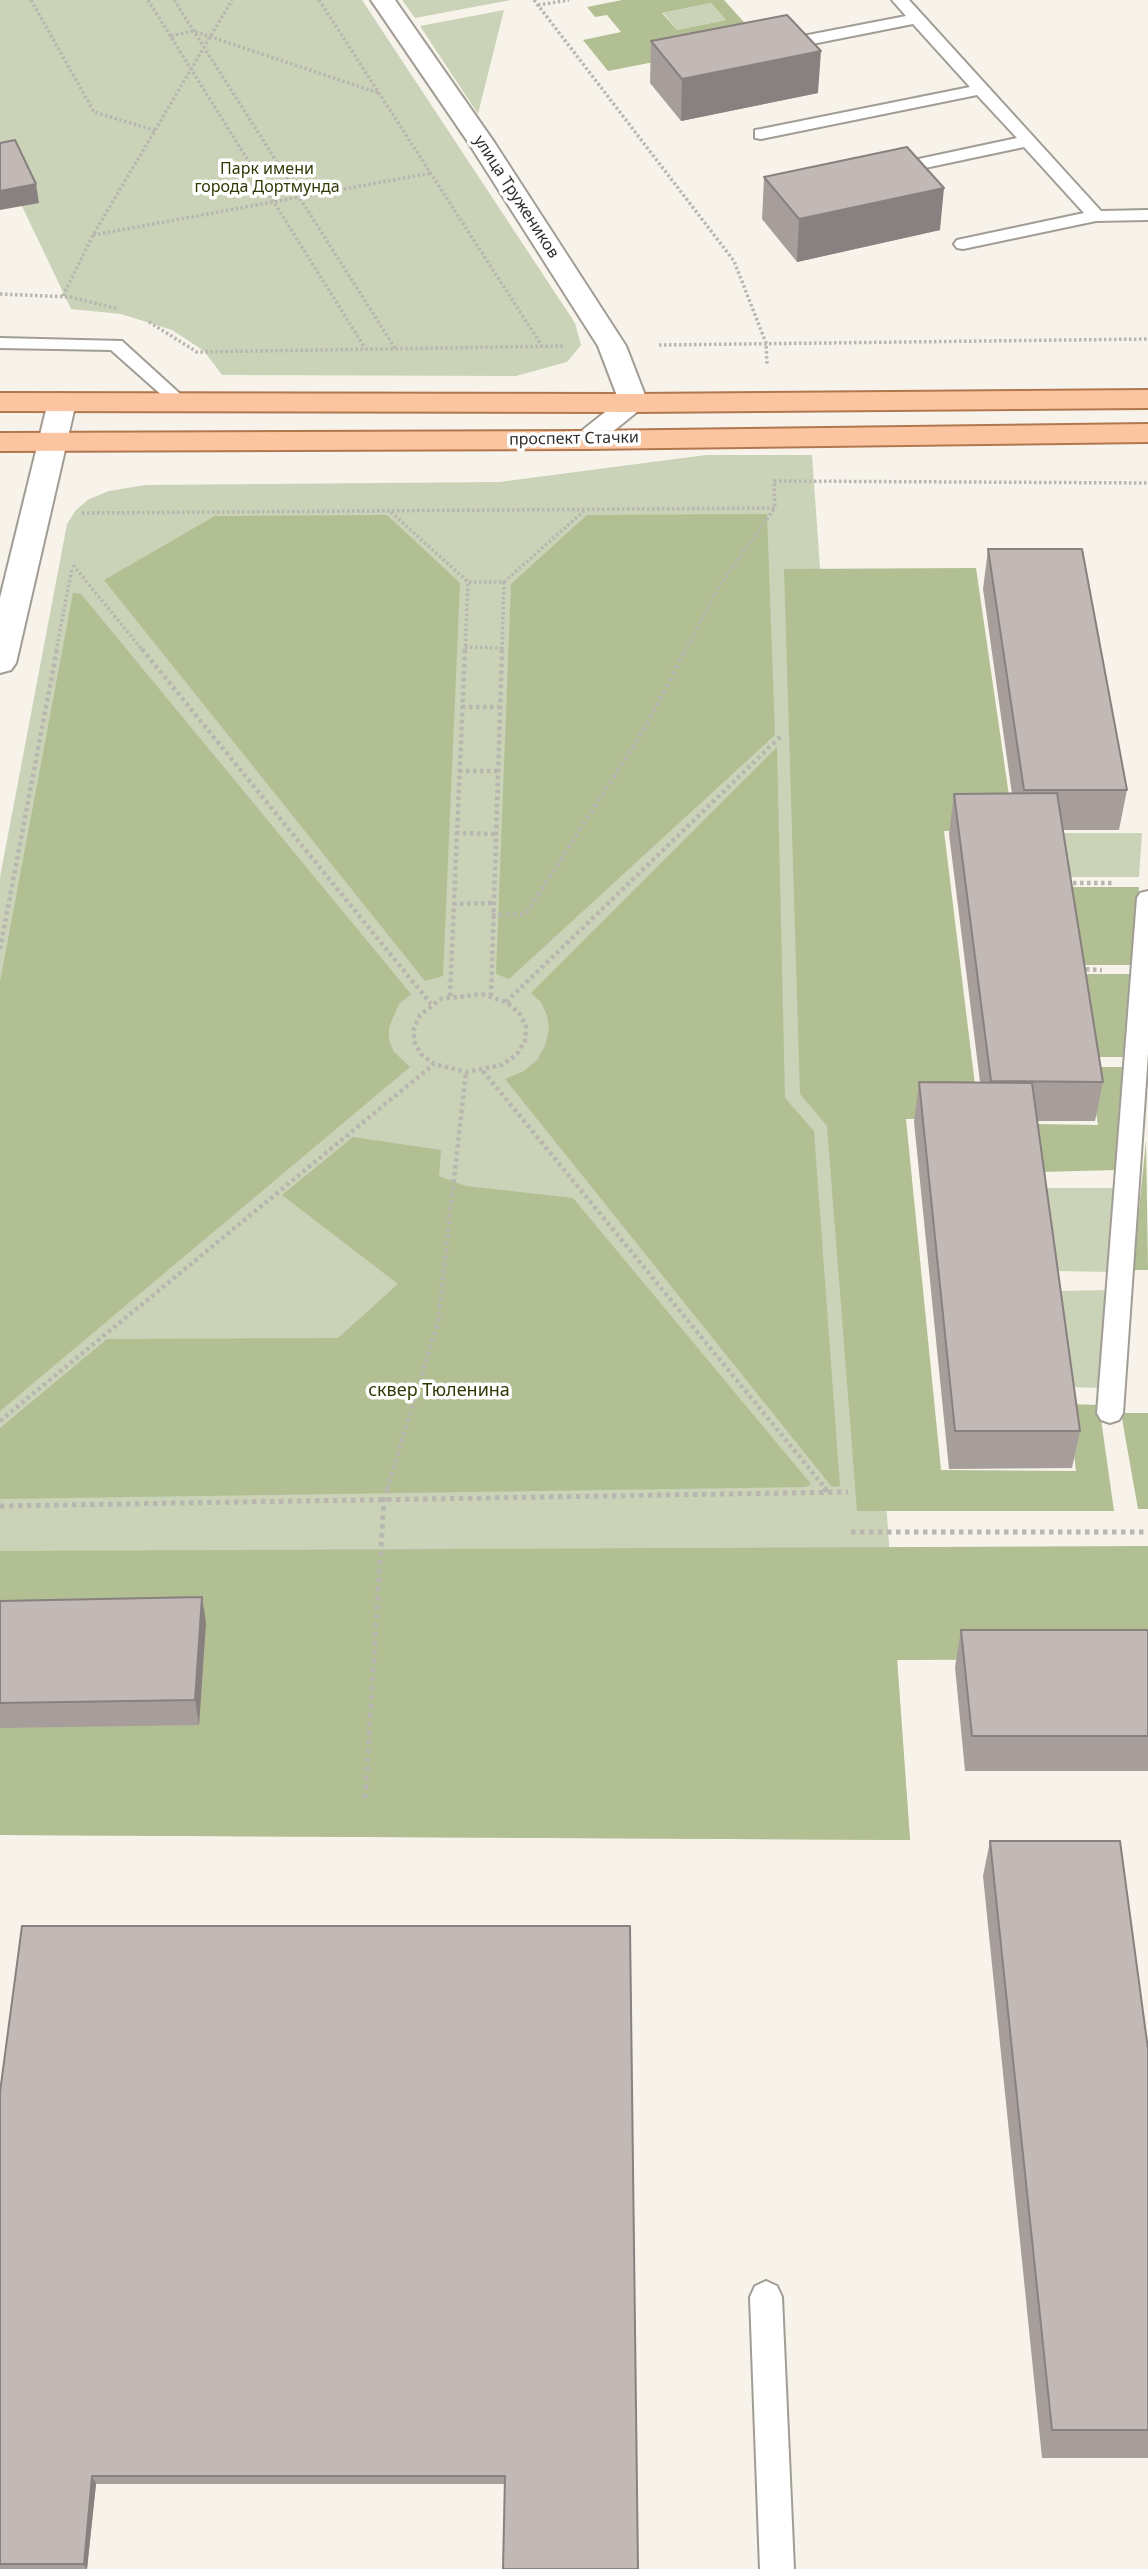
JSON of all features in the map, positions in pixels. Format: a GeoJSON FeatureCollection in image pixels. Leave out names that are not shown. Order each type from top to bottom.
{"type":"FeatureCollection","features":[{"type":"Feature","properties":{"kind":"main road","name":"улица Тружеников"},"geometry":{"type":"LineString","coordinates":[[383,0],[481,142],[612,346],[634,403]]}},
{"type":"Feature","properties":{"kind":"main road","name":"проспект Стачки"},"geometry":{"type":"LineString","coordinates":[[0,402],[769,403],[1148,399]]}},
{"type":"Feature","properties":{"kind":"main road"},"geometry":{"type":"LineString","coordinates":[[0,663],[62,402]]}},
{"type":"Feature","properties":{"kind":"main road"},"geometry":{"type":"LineString","coordinates":[[585,440],[634,403]]}},
{"type":"Feature","properties":{"kind":"main road","name":"проспект Стачки"},"geometry":{"type":"LineString","coordinates":[[0,442],[585,440],[1148,433]]}},
{"type":"Feature","properties":{"kind":"lane"},"geometry":{"type":"LineString","coordinates":[[900,0],[1096,216]]}},
{"type":"Feature","properties":{"kind":"lane"},"geometry":{"type":"LineString","coordinates":[[766,48],[917,18]]}},
{"type":"Feature","properties":{"kind":"lane"},"geometry":{"type":"LineString","coordinates":[[761,134],[982,89]]}},
{"type":"Feature","properties":{"kind":"lane"},"geometry":{"type":"LineString","coordinates":[[880,173],[1028,141]]}},
{"type":"Feature","properties":{"kind":"lane"},"geometry":{"type":"LineString","coordinates":[[963,244],[1096,216],[1148,215]]}},
{"type":"Feature","properties":{"kind":"lane"},"geometry":{"type":"LineString","coordinates":[[0,342],[116,345],[180,402]]}},
{"type":"Feature","properties":{"kind":"lane"},"geometry":{"type":"LineString","coordinates":[[1110,1413],[1148,898]]}},
{"type":"Feature","properties":{"kind":"lane"},"geometry":{"type":"LineString","coordinates":[[766,2297],[777,2569]]}},
{"type":"Feature","properties":{"kind":"path"},"geometry":{"type":"LineString","coordinates":[[31,0],[94,112],[157,131]]}},
{"type":"Feature","properties":{"kind":"path"},"geometry":{"type":"LineString","coordinates":[[148,0],[365,348]]}},
{"type":"Feature","properties":{"kind":"path"},"geometry":{"type":"LineString","coordinates":[[174,0],[395,348]]}},
{"type":"Feature","properties":{"kind":"path"},"geometry":{"type":"LineString","coordinates":[[63,296],[93,235],[157,131],[232,0]]}},
{"type":"Feature","properties":{"kind":"path"},"geometry":{"type":"LineString","coordinates":[[319,0],[543,347]]}},
{"type":"Feature","properties":{"kind":"path"},"geometry":{"type":"LineString","coordinates":[[534,0],[734,261],[766,343],[769,403]]}},
{"type":"Feature","properties":{"kind":"path"},"geometry":{"type":"LineString","coordinates":[[538,5],[569,0]]}},
{"type":"Feature","properties":{"kind":"path"},"geometry":{"type":"LineString","coordinates":[[170,36],[194,30],[379,93]]}},
{"type":"Feature","properties":{"kind":"path"},"geometry":{"type":"LineString","coordinates":[[93,235],[431,173]]}},
{"type":"Feature","properties":{"kind":"path"},"geometry":{"type":"LineString","coordinates":[[197,352],[1148,339]]}},
{"type":"Feature","properties":{"kind":"path"},"geometry":{"type":"LineString","coordinates":[[492,915],[526,914],[645,727],[720,584],[775,508],[772,436]]}},
{"type":"Feature","properties":{"kind":"path"},"geometry":{"type":"LineString","coordinates":[[774,481],[1148,483]]}},
{"type":"Feature","properties":{"kind":"path"},"geometry":{"type":"LineString","coordinates":[[34,512],[775,508]]}},
{"type":"Feature","properties":{"kind":"path"},"geometry":{"type":"LineString","coordinates":[[391,512],[468,582],[503,582],[585,510]]}},
{"type":"Feature","properties":{"kind":"path"},"geometry":{"type":"LineString","coordinates":[[81,526],[83,513]]}},
{"type":"Feature","properties":{"kind":"path"},"geometry":{"type":"LineString","coordinates":[[0,949],[75,552]]}},
{"type":"Feature","properties":{"kind":"path"},"geometry":{"type":"LineString","coordinates":[[73,565],[431,1004]]}},
{"type":"Feature","properties":{"kind":"path"},"geometry":{"type":"LineString","coordinates":[[450,996],[468,582]]}},
{"type":"Feature","properties":{"kind":"path"},"geometry":{"type":"LineString","coordinates":[[491,996],[503,582]]}},
{"type":"Feature","properties":{"kind":"path"},"geometry":{"type":"LineString","coordinates":[[465,648],[501,648]]}},
{"type":"Feature","properties":{"kind":"path"},"geometry":{"type":"LineString","coordinates":[[462,707],[499,707]]}},
{"type":"Feature","properties":{"kind":"path"},"geometry":{"type":"LineString","coordinates":[[506,1002],[781,736]]}},
{"type":"Feature","properties":{"kind":"path"},"geometry":{"type":"LineString","coordinates":[[459,771],[497,771]]}},
{"type":"Feature","properties":{"kind":"path"},"geometry":{"type":"LineString","coordinates":[[456,834],[495,834]]}},
{"type":"Feature","properties":{"kind":"path"},"geometry":{"type":"LineString","coordinates":[[1058,883],[1122,883]]}},
{"type":"Feature","properties":{"kind":"path"},"geometry":{"type":"LineString","coordinates":[[453,904],[492,904]]}},
{"type":"Feature","properties":{"kind":"path"},"geometry":{"type":"LineString","coordinates":[[468,993],[491,996],[506,1002],[519,1013],[526,1026],[525,1041],[517,1054],[502,1065],[483,1071],[466,1072],[433,1064],[421,1054],[414,1041],[414,1028],[420,1015],[431,1004],[450,996],[468,993]]}},
{"type":"Feature","properties":{"kind":"path"},"geometry":{"type":"LineString","coordinates":[[0,1421],[433,1064]]}},
{"type":"Feature","properties":{"kind":"path"},"geometry":{"type":"LineString","coordinates":[[483,1071],[828,1492]]}},
{"type":"Feature","properties":{"kind":"path"},"geometry":{"type":"LineString","coordinates":[[366,1798],[384,1500],[438,1322],[466,1072]]}},
{"type":"Feature","properties":{"kind":"path"},"geometry":{"type":"LineString","coordinates":[[0,1506],[848,1492]]}},
{"type":"Feature","properties":{"kind":"path"},"geometry":{"type":"LineString","coordinates":[[851,1532],[1148,1532]]}},
{"type":"Feature","properties":{"kind":"green space","name":"Парк имени города Дортмунда"},"geometry":{"type":"Polygon","coordinates":[[[0,0],[362,0],[575,323],[581,345],[567,362],[516,376],[222,375],[204,351],[172,330],[121,314],[71,309],[0,160],[0,0]]]}},
{"type":"Feature","properties":{"kind":"green space"},"geometry":{"type":"Polygon","coordinates":[[[402,0],[511,0],[415,18],[402,0]]]}},
{"type":"Feature","properties":{"kind":"green space"},"geometry":{"type":"Polygon","coordinates":[[[622,0],[724,0],[761,41],[608,71],[583,40],[621,32],[607,15],[595,17],[587,7],[622,0]],[[711,3],[662,13],[677,30],[726,20],[711,3]]]}},
{"type":"Feature","properties":{"kind":"green space"},"geometry":{"type":"Polygon","coordinates":[[[711,3],[726,20],[677,30],[663,13],[711,3]]]}},
{"type":"Feature","properties":{"kind":"green space"},"geometry":{"type":"Polygon","coordinates":[[[504,10],[478,114],[420,26],[504,10]]]}},
{"type":"Feature","properties":{"kind":"green space","name":"сквер Тюленина"},"geometry":{"type":"Polygon","coordinates":[[[706,455],[812,455],[910,1840],[0,1835],[0,877],[67,524],[76,510],[89,499],[109,491],[145,485],[499,482],[706,455]]]}},
{"type":"Feature","properties":{"kind":"green space"},"geometry":{"type":"Polygon","coordinates":[[[767,514],[775,735],[509,979],[496,974],[511,584],[587,515],[767,514]]]}},
{"type":"Feature","properties":{"kind":"green space"},"geometry":{"type":"Polygon","coordinates":[[[387,515],[460,583],[443,976],[425,981],[104,580],[215,516],[387,515]]]}},
{"type":"Feature","properties":{"kind":"green space"},"geometry":{"type":"Polygon","coordinates":[[[976,568],[1014,830],[944,831],[979,1118],[906,1119],[941,1470],[1076,1471],[1068,1404],[1099,1405],[1114,1511],[857,1511],[827,1126],[800,1094],[784,569],[976,568]]]}},
{"type":"Feature","properties":{"kind":"green space"},"geometry":{"type":"Polygon","coordinates":[[[73,593],[81,594],[411,994],[399,1004],[389,1027],[389,1040],[394,1052],[410,1067],[0,1411],[0,982],[73,593]]]}},
{"type":"Feature","properties":{"kind":"green space"},"geometry":{"type":"Polygon","coordinates":[[[777,747],[785,1098],[814,1131],[840,1486],[832,1487],[505,1079],[524,1071],[537,1060],[545,1046],[549,1029],[547,1015],[541,1002],[531,993],[777,747]]]}},
{"type":"Feature","properties":{"kind":"green space"},"geometry":{"type":"Polygon","coordinates":[[[1053,833],[1142,833],[1139,877],[1060,877],[1053,833]]]}},
{"type":"Feature","properties":{"kind":"green space"},"geometry":{"type":"Polygon","coordinates":[[[1061,887],[1139,887],[1134,965],[1074,965],[1061,887]]]}},
{"type":"Feature","properties":{"kind":"green space"},"geometry":{"type":"Polygon","coordinates":[[[1075,974],[1134,974],[1127,1057],[1088,1057],[1075,974]]]}},
{"type":"Feature","properties":{"kind":"green space"},"geometry":{"type":"Polygon","coordinates":[[[1089,1067],[1125,1067],[1116,1170],[1041,1172],[1035,1124],[1098,1125],[1089,1067]]]}},
{"type":"Feature","properties":{"kind":"green space"},"geometry":{"type":"Polygon","coordinates":[[[353,1137],[441,1150],[439,1176],[466,1186],[573,1198],[811,1484],[806,1487],[0,1499],[0,1428],[107,1339],[338,1338],[398,1284],[282,1195],[353,1137]]]}},
{"type":"Feature","properties":{"kind":"green space"},"geometry":{"type":"Polygon","coordinates":[[[1146,1140],[1148,1270],[1133,1270],[1146,1140]]]}},
{"type":"Feature","properties":{"kind":"green space"},"geometry":{"type":"Polygon","coordinates":[[[1042,1188],[1115,1188],[1112,1272],[1053,1271],[1042,1188]]]}},
{"type":"Feature","properties":{"kind":"green space"},"geometry":{"type":"Polygon","coordinates":[[[1110,1290],[1102,1388],[1066,1387],[1056,1291],[1110,1290]]]}},
{"type":"Feature","properties":{"kind":"green space"},"geometry":{"type":"Polygon","coordinates":[[[1121,1413],[1148,1413],[1148,1509],[1138,1509],[1121,1413]]]}},
{"type":"Feature","properties":{"kind":"green space"},"geometry":{"type":"Polygon","coordinates":[[[1148,1546],[1148,1659],[897,1660],[910,1840],[0,1835],[0,1551],[1148,1546]]]}},
{"type":"Feature","properties":{"kind":"building"},"geometry":{"type":"Polygon","coordinates":[[[787,15],[821,51],[682,79],[651,41],[787,15]]]}},
{"type":"Feature","properties":{"kind":"building"},"geometry":{"type":"Polygon","coordinates":[[[15,140],[36,184],[0,191],[0,143],[15,140]]]}},
{"type":"Feature","properties":{"kind":"building"},"geometry":{"type":"Polygon","coordinates":[[[907,147],[944,188],[799,219],[764,177],[907,147]]]}},
{"type":"Feature","properties":{"kind":"building"},"geometry":{"type":"Polygon","coordinates":[[[988,549],[1082,549],[1127,790],[1024,790],[988,549]]]}},
{"type":"Feature","properties":{"kind":"building"},"geometry":{"type":"Polygon","coordinates":[[[1057,793],[1103,1082],[991,1081],[954,794],[1057,793]]]}},
{"type":"Feature","properties":{"kind":"building"},"geometry":{"type":"Polygon","coordinates":[[[919,1082],[1032,1083],[1080,1431],[955,1431],[919,1082]]]}},
{"type":"Feature","properties":{"kind":"building"},"geometry":{"type":"Polygon","coordinates":[[[202,1597],[195,1700],[0,1703],[0,1601],[202,1597]]]}},
{"type":"Feature","properties":{"kind":"building"},"geometry":{"type":"Polygon","coordinates":[[[961,1630],[1148,1630],[1148,1736],[972,1736],[961,1630]]]}},
{"type":"Feature","properties":{"kind":"building"},"geometry":{"type":"Polygon","coordinates":[[[990,1841],[1120,1841],[1148,2049],[1148,2430],[1052,2430],[990,1841]]]}},
{"type":"Feature","properties":{"kind":"building"},"geometry":{"type":"Polygon","coordinates":[[[22,1926],[630,1926],[638,2569],[503,2569],[505,2476],[92,2476],[84,2564],[0,2564],[0,2092],[22,1926]]]}}]}
